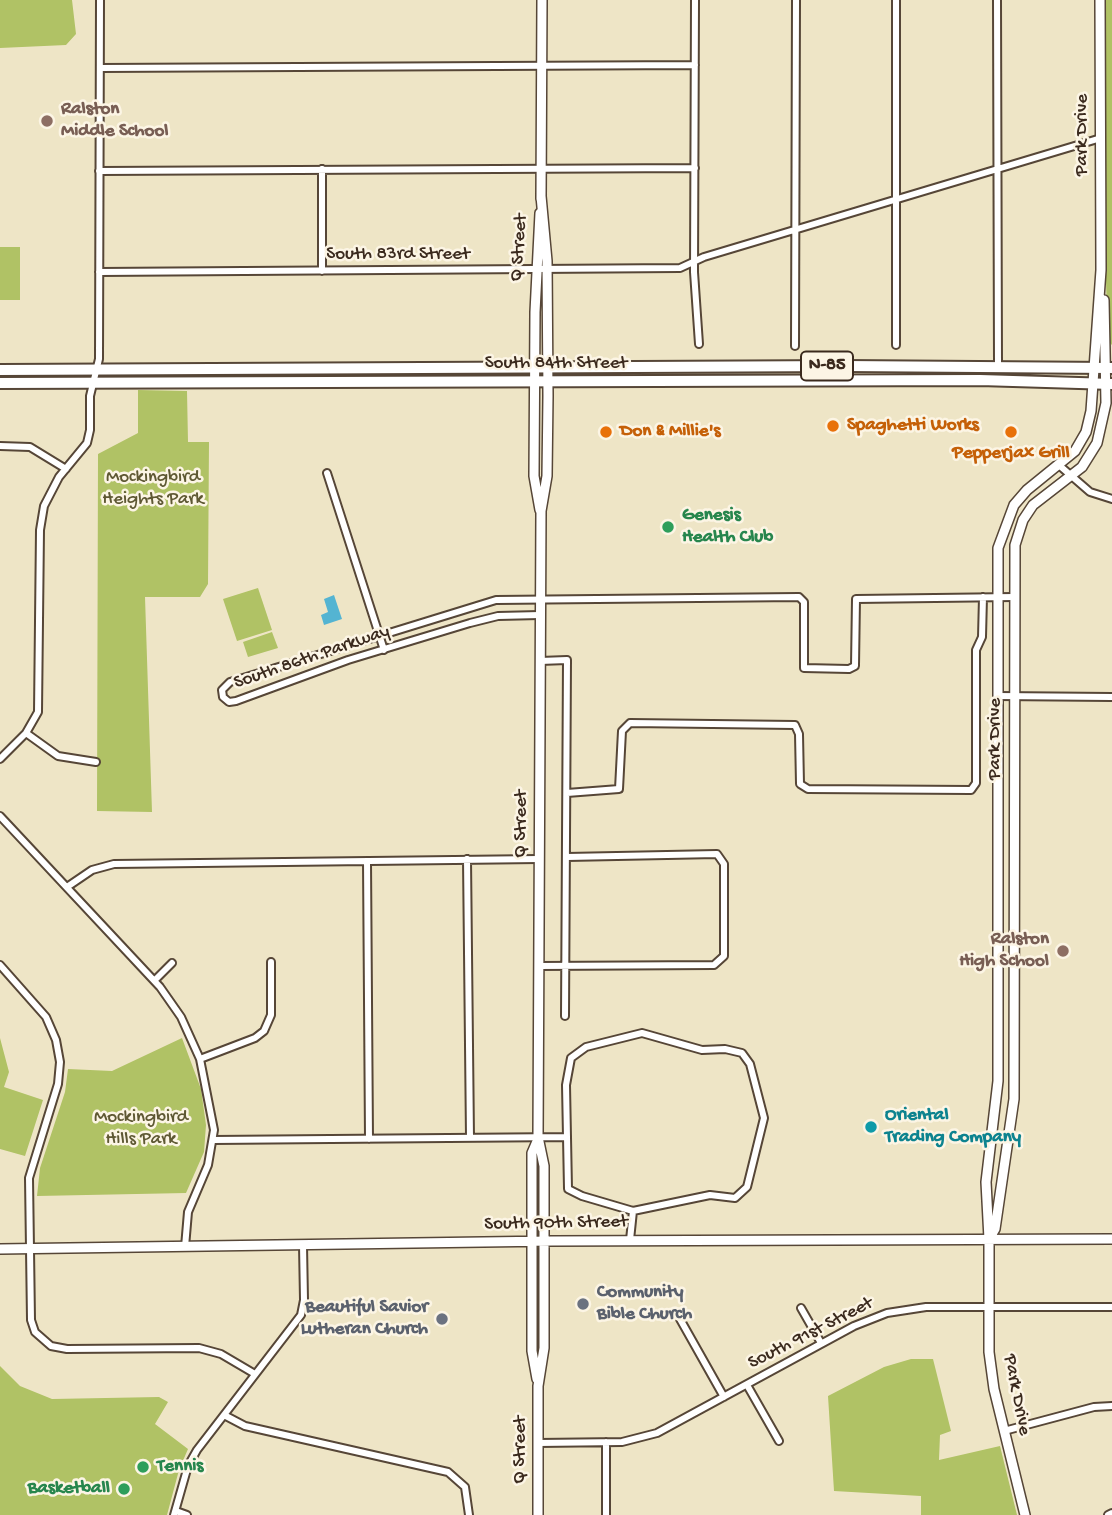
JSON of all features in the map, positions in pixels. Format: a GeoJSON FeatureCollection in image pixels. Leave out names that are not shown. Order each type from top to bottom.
{"type":"FeatureCollection","features":[{"type":"Feature","properties":{"kind":"main road","name":"South 84th Street"},"geometry":{"type":"LineString","coordinates":[[0,370],[998,366],[1104,368]]}},
{"type":"Feature","properties":{"kind":"main road","name":"South 84th Street"},"geometry":{"type":"LineString","coordinates":[[0,383],[980,380],[1109,384]]}},
{"type":"Feature","properties":{"kind":"street"},"geometry":{"type":"LineString","coordinates":[[0,759],[33,724],[39,703],[41,519],[48,494],[89,437],[93,383],[99,359],[100,0]]}},
{"type":"Feature","properties":{"kind":"street","name":"Q Street"},"geometry":{"type":"LineString","coordinates":[[541,512],[534,476],[536,271],[541,196],[542,0]]}},
{"type":"Feature","properties":{"kind":"street"},"geometry":{"type":"LineString","coordinates":[[695,0],[695,262],[699,344]]}},
{"type":"Feature","properties":{"kind":"street"},"geometry":{"type":"LineString","coordinates":[[795,346],[796,0]]}},
{"type":"Feature","properties":{"kind":"street"},"geometry":{"type":"LineString","coordinates":[[896,0],[896,345]]}},
{"type":"Feature","properties":{"kind":"street"},"geometry":{"type":"LineString","coordinates":[[997,0],[998,366]]}},
{"type":"Feature","properties":{"kind":"street","name":"Park Drive"},"geometry":{"type":"LineString","coordinates":[[989,1239],[995,1229],[1014,1100],[1014,555],[1020,527],[1033,505],[1071,477],[1088,459],[1097,443],[1109,384],[1104,368],[1101,270],[1100,0]]}},
{"type":"Feature","properties":{"kind":"street"},"geometry":{"type":"LineString","coordinates":[[100,68],[695,65]]}},
{"type":"Feature","properties":{"kind":"street","name":"South 83rd Street"},"geometry":{"type":"LineString","coordinates":[[99,272],[680,268],[795,230],[1101,138]]}},
{"type":"Feature","properties":{"kind":"street"},"geometry":{"type":"LineString","coordinates":[[99,171],[695,168]]}},
{"type":"Feature","properties":{"kind":"street"},"geometry":{"type":"LineString","coordinates":[[322,169],[322,271]]}},
{"type":"Feature","properties":{"kind":"street","name":"Q Street"},"geometry":{"type":"LineString","coordinates":[[538,1515],[538,1385],[544,1348],[544,1166],[538,1138],[540,598],[541,512],[547,476],[548,381],[547,270],[541,196]]}},
{"type":"Feature","properties":{"kind":"street","name":"Park Drive"},"geometry":{"type":"LineString","coordinates":[[1025,1515],[990,1371],[986,1182],[998,1081],[998,548],[1010,513],[1027,490],[1060,466],[1075,451],[1086,432],[1094,384],[1104,368]]}},
{"type":"Feature","properties":{"kind":"street"},"geometry":{"type":"LineString","coordinates":[[0,446],[30,447],[66,469]]}},
{"type":"Feature","properties":{"kind":"street"},"geometry":{"type":"LineString","coordinates":[[1060,466],[1095,495],[1112,499]]}},
{"type":"Feature","properties":{"kind":"street"},"geometry":{"type":"LineString","coordinates":[[327,473],[384,650]]}},
{"type":"Feature","properties":{"kind":"street"},"geometry":{"type":"LineString","coordinates":[[567,793],[619,789],[622,731],[625,725],[747,723],[796,727],[801,786],[969,791],[973,788],[976,650],[982,638],[983,597],[1014,597]]}},
{"type":"Feature","properties":{"kind":"street","name":"South 86th Parkway"},"geometry":{"type":"LineString","coordinates":[[540,615],[508,616],[457,627],[348,660],[229,702],[222,690],[230,682],[452,611],[508,600],[540,598],[803,599],[804,668],[854,668],[856,598],[983,597]]}},
{"type":"Feature","properties":{"kind":"street"},"geometry":{"type":"LineString","coordinates":[[508,600],[508,616]]}},
{"type":"Feature","properties":{"kind":"street"},"geometry":{"type":"LineString","coordinates":[[452,611],[457,627]]}},
{"type":"Feature","properties":{"kind":"street"},"geometry":{"type":"LineString","coordinates":[[341,646],[348,660]]}},
{"type":"Feature","properties":{"kind":"street"},"geometry":{"type":"LineString","coordinates":[[540,661],[567,660],[565,1016]]}},
{"type":"Feature","properties":{"kind":"street"},"geometry":{"type":"LineString","coordinates":[[265,671],[270,687]]}},
{"type":"Feature","properties":{"kind":"street"},"geometry":{"type":"LineString","coordinates":[[997,696],[1112,697]]}},
{"type":"Feature","properties":{"kind":"street"},"geometry":{"type":"LineString","coordinates":[[26,733],[58,756],[96,762]]}},
{"type":"Feature","properties":{"kind":"street"},"geometry":{"type":"LineString","coordinates":[[0,816],[155,980],[181,1017],[200,1059],[213,1114],[213,1140],[208,1165],[188,1212],[185,1247]]}},
{"type":"Feature","properties":{"kind":"street"},"geometry":{"type":"LineString","coordinates":[[539,966],[706,966],[714,965],[724,956],[724,864],[721,857],[713,852],[567,857]]}},
{"type":"Feature","properties":{"kind":"street"},"geometry":{"type":"LineString","coordinates":[[467,859],[470,1138]]}},
{"type":"Feature","properties":{"kind":"street"},"geometry":{"type":"LineString","coordinates":[[67,887],[92,870],[114,864],[539,859]]}},
{"type":"Feature","properties":{"kind":"street"},"geometry":{"type":"LineString","coordinates":[[367,860],[369,1139]]}},
{"type":"Feature","properties":{"kind":"street"},"geometry":{"type":"LineString","coordinates":[[200,1059],[255,1038],[264,1031],[271,1015],[271,962]]}},
{"type":"Feature","properties":{"kind":"street"},"geometry":{"type":"LineString","coordinates":[[155,980],[172,963]]}},
{"type":"Feature","properties":{"kind":"street"},"geometry":{"type":"LineString","coordinates":[[0,965],[47,1017],[56,1040],[60,1062],[58,1084],[29,1178],[31,1320],[40,1338],[51,1346],[67,1349],[200,1348],[221,1353],[255,1374]]}},
{"type":"Feature","properties":{"kind":"street"},"geometry":{"type":"LineString","coordinates":[[642,1033],[702,1050],[725,1049],[742,1054],[750,1064],[764,1118],[747,1187],[735,1198],[710,1195],[633,1211],[582,1196],[568,1189],[567,1069],[578,1050],[642,1033]]}},
{"type":"Feature","properties":{"kind":"street"},"geometry":{"type":"LineString","coordinates":[[213,1140],[566,1137]]}},
{"type":"Feature","properties":{"kind":"street","name":"Q Street"},"geometry":{"type":"LineString","coordinates":[[538,1138],[532,1153],[532,1351],[538,1385]]}},
{"type":"Feature","properties":{"kind":"street"},"geometry":{"type":"LineString","coordinates":[[630,1240],[633,1211]]}},
{"type":"Feature","properties":{"kind":"street","name":"South 90th Street"},"geometry":{"type":"LineString","coordinates":[[0,1249],[630,1240],[1112,1239]]}},
{"type":"Feature","properties":{"kind":"street"},"geometry":{"type":"LineString","coordinates":[[187,1515],[175,1513],[190,1461],[300,1315],[304,1300],[303,1245]]}},
{"type":"Feature","properties":{"kind":"street","name":"South 91st Street"},"geometry":{"type":"LineString","coordinates":[[538,1443],[630,1441],[657,1433],[821,1343],[870,1319],[904,1309],[1112,1307]]}},
{"type":"Feature","properties":{"kind":"street"},"geometry":{"type":"LineString","coordinates":[[801,1308],[821,1343]]}},
{"type":"Feature","properties":{"kind":"street"},"geometry":{"type":"LineString","coordinates":[[680,1319],[724,1397]]}},
{"type":"Feature","properties":{"kind":"street"},"geometry":{"type":"LineString","coordinates":[[747,1385],[779,1441]]}},
{"type":"Feature","properties":{"kind":"street"},"geometry":{"type":"LineString","coordinates":[[1004,1430],[1094,1407],[1112,1406]]}},
{"type":"Feature","properties":{"kind":"street"},"geometry":{"type":"LineString","coordinates":[[224,1415],[245,1426],[450,1473],[465,1487],[469,1515]]}},
{"type":"Feature","properties":{"kind":"street"},"geometry":{"type":"LineString","coordinates":[[606,1442],[606,1515]]}},
{"type":"Feature","properties":{"kind":"green space"},"geometry":{"type":"Polygon","coordinates":[[[0,0],[72,0],[76,34],[66,45],[0,48],[0,0]]]}},
{"type":"Feature","properties":{"kind":"green space"},"geometry":{"type":"Polygon","coordinates":[[[1104,0],[1112,0],[1112,345],[1108,341],[1105,252],[1104,0]]]}},
{"type":"Feature","properties":{"kind":"green space"},"geometry":{"type":"Polygon","coordinates":[[[0,247],[20,247],[20,300],[0,300],[0,247]]]}},
{"type":"Feature","properties":{"kind":"green space","name":"Mockingbird Heights Park"},"geometry":{"type":"Polygon","coordinates":[[[138,390],[187,391],[188,442],[209,442],[208,584],[200,597],[145,597],[152,812],[97,811],[98,454],[138,433],[138,390]]]}},
{"type":"Feature","properties":{"kind":"green space"},"geometry":{"type":"Polygon","coordinates":[[[258,588],[272,630],[237,641],[223,599],[258,588]]]}},
{"type":"Feature","properties":{"kind":"green space"},"geometry":{"type":"Polygon","coordinates":[[[272,632],[278,648],[248,657],[243,642],[272,632]]]}},
{"type":"Feature","properties":{"kind":"green space","name":"Mockingbird Hills Park"},"geometry":{"type":"Polygon","coordinates":[[[0,1038],[9,1072],[4,1087],[43,1100],[25,1156],[0,1149],[0,1038]]]}},
{"type":"Feature","properties":{"kind":"green space","name":"Mockingbird Hills Park"},"geometry":{"type":"Polygon","coordinates":[[[182,1038],[201,1089],[206,1125],[204,1152],[186,1193],[37,1196],[40,1168],[65,1092],[68,1069],[112,1071],[182,1038]]]}},
{"type":"Feature","properties":{"kind":"green space"},"geometry":{"type":"Polygon","coordinates":[[[911,1359],[933,1359],[951,1431],[940,1435],[939,1460],[1000,1446],[1017,1515],[921,1515],[921,1496],[834,1491],[828,1396],[884,1367],[911,1359]]]}},
{"type":"Feature","properties":{"kind":"green space"},"geometry":{"type":"Polygon","coordinates":[[[0,1366],[20,1386],[52,1399],[159,1397],[168,1402],[155,1424],[188,1449],[179,1470],[167,1515],[0,1515],[0,1366]]]}},
{"type":"Feature","properties":{"kind":"water"},"geometry":{"type":"Polygon","coordinates":[[[334,595],[342,619],[324,625],[321,615],[328,612],[324,599],[334,595]]]}},
{"type":"Feature","properties":{"kind":"place","name":"Ralston Middle School"},"geometry":{"type":"Point","coordinates":[47,121]}},
{"type":"Feature","properties":{"kind":"place","name":"Spaghetti Works"},"geometry":{"type":"Point","coordinates":[833,426]}},
{"type":"Feature","properties":{"kind":"place","name":"Don & Millie's"},"geometry":{"type":"Point","coordinates":[606,432]}},
{"type":"Feature","properties":{"kind":"place","name":"Pepperjax Grill"},"geometry":{"type":"Point","coordinates":[1011,432]}},
{"type":"Feature","properties":{"kind":"place","name":"Genesis Health Club"},"geometry":{"type":"Point","coordinates":[668,527]}},
{"type":"Feature","properties":{"kind":"place","name":"Ralston High School"},"geometry":{"type":"Point","coordinates":[1063,951]}},
{"type":"Feature","properties":{"kind":"place","name":"Oriental Trading Company"},"geometry":{"type":"Point","coordinates":[871,1127]}},
{"type":"Feature","properties":{"kind":"place","name":"Community Bible Church"},"geometry":{"type":"Point","coordinates":[583,1304]}},
{"type":"Feature","properties":{"kind":"place","name":"Beautiful Savior Lutheran Church"},"geometry":{"type":"Point","coordinates":[442,1319]}},
{"type":"Feature","properties":{"kind":"place","name":"Tennis"},"geometry":{"type":"Point","coordinates":[143,1467]}},
{"type":"Feature","properties":{"kind":"place","name":"Basketball"},"geometry":{"type":"Point","coordinates":[124,1489]}}]}
